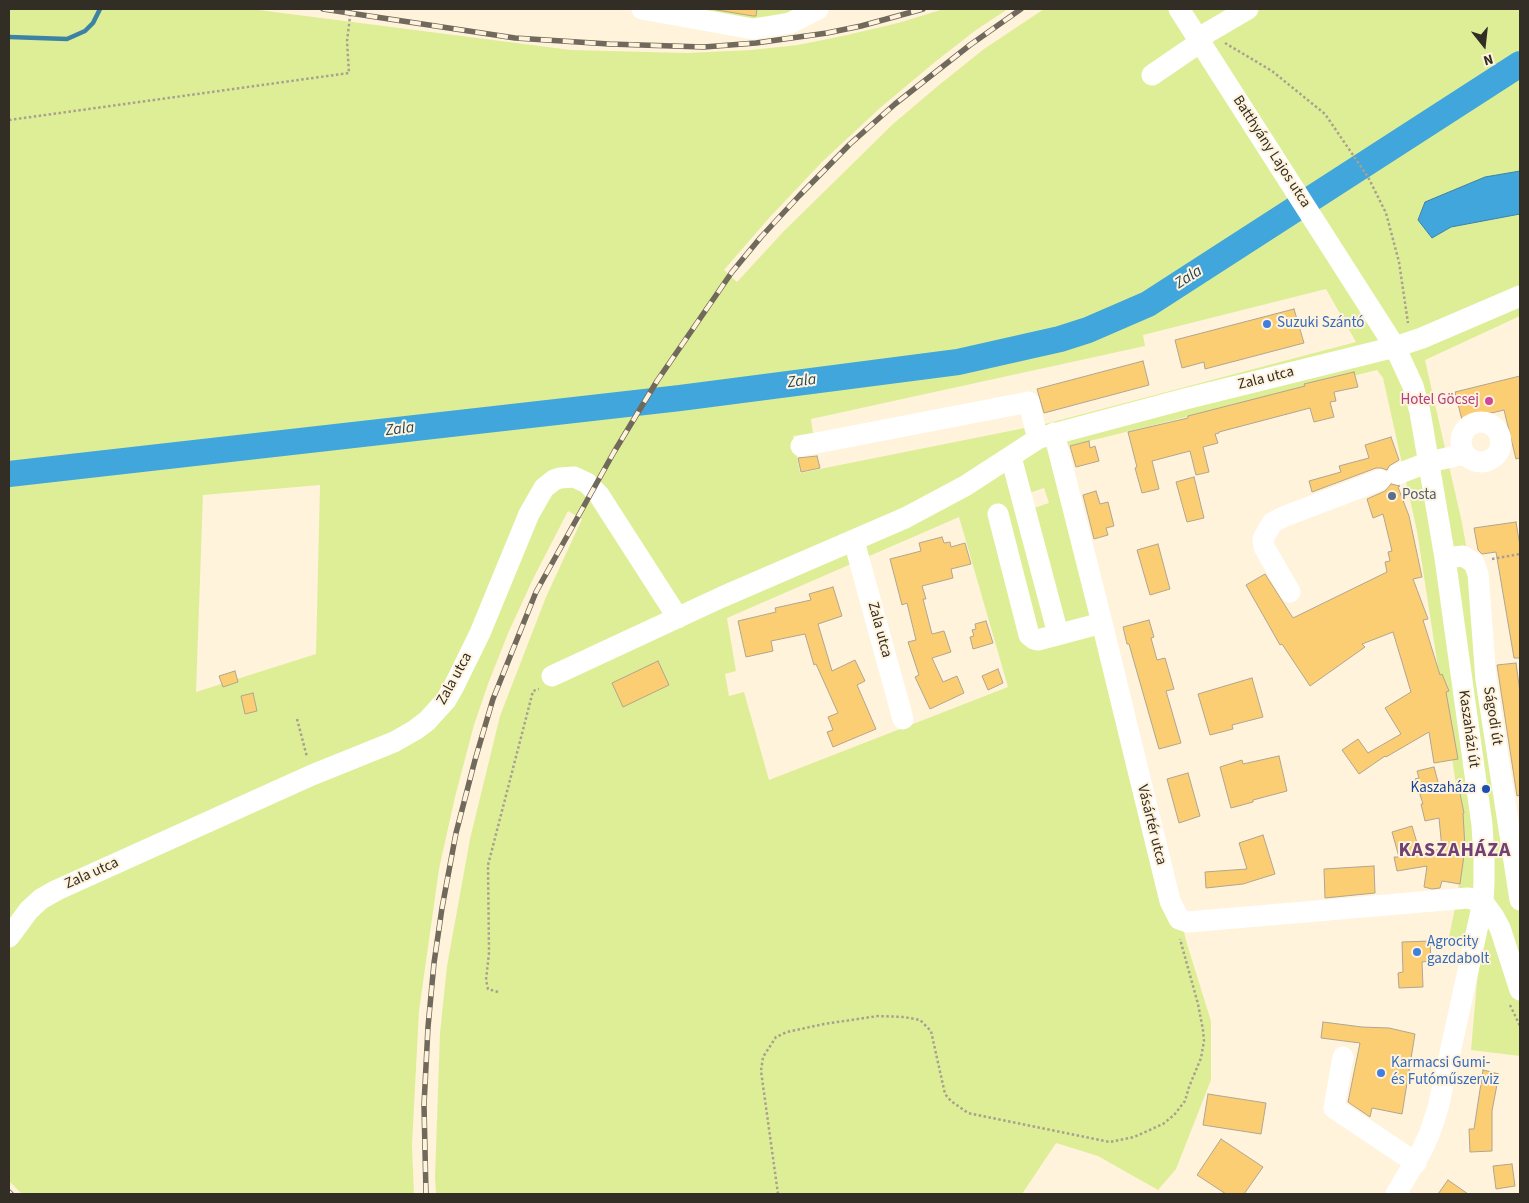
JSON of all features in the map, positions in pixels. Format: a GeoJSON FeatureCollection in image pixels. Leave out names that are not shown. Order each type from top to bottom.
{"type":"FeatureCollection","features":[{"type":"Feature","properties":{"kind":"street"},"geometry":{"type":"LineString","coordinates":[[642,9],[753,29],[790,23],[818,9]]}},
{"type":"Feature","properties":{"kind":"street","name":"Batthyány Lajos utca"},"geometry":{"type":"LineString","coordinates":[[1179,9],[1203,37],[1217,68],[1362,295]]}},
{"type":"Feature","properties":{"kind":"street"},"geometry":{"type":"LineString","coordinates":[[1152,75],[1203,37],[1248,9]]}},
{"type":"Feature","properties":{"kind":"street","name":"Kaszaházi út"},"geometry":{"type":"LineString","coordinates":[[1362,295],[1403,345],[1420,412],[1444,558],[1482,825],[1484,858],[1483,902],[1438,1108],[1429,1135],[1416,1163],[1396,1194]]}},
{"type":"Feature","properties":{"kind":"street","name":"Zala utca"},"geometry":{"type":"LineString","coordinates":[[552,676],[722,597],[905,518],[965,486],[1046,436],[1403,345],[1520,296]]}},
{"type":"Feature","properties":{"kind":"street","name":"Vásártér utca"},"geometry":{"type":"LineString","coordinates":[[801,446],[1029,402],[1035,428],[1046,436],[1102,623],[1170,901],[1176,916]]}},
{"type":"Feature","properties":{"kind":"street"},"geometry":{"type":"LineString","coordinates":[[1290,592],[1264,547],[1264,539],[1272,523],[1283,517],[1429,462],[1465,454]]}},
{"type":"Feature","properties":{"kind":"street"},"geometry":{"type":"LineString","coordinates":[[1011,456],[1058,634]]}},
{"type":"Feature","properties":{"kind":"street","name":"Zala utca"},"geometry":{"type":"LineString","coordinates":[[12,928],[41,899],[58,890],[312,775],[394,742],[415,730],[437,711],[454,686],[475,642],[529,514],[544,488],[560,478],[582,480],[599,495],[678,618]]}},
{"type":"Feature","properties":{"kind":"street"},"geometry":{"type":"LineString","coordinates":[[1025,509],[999,518],[1029,635],[1038,640],[1102,623]]}},
{"type":"Feature","properties":{"kind":"street","name":"Zala utca"},"geometry":{"type":"LineString","coordinates":[[854,541],[903,719]]}},
{"type":"Feature","properties":{"kind":"street"},"geometry":{"type":"LineString","coordinates":[[1444,558],[1464,556],[1474,563]]}},
{"type":"Feature","properties":{"kind":"street","name":"Ságodi út"},"geometry":{"type":"LineString","coordinates":[[1474,563],[1478,574],[1486,680],[1520,900]]}},
{"type":"Feature","properties":{"kind":"street"},"geometry":{"type":"LineString","coordinates":[[1176,916],[1188,922],[1468,898],[1483,902],[1494,916],[1500,928],[1520,990]]}},
{"type":"Feature","properties":{"kind":"street"},"geometry":{"type":"LineString","coordinates":[[1343,1057],[1334,1108],[1376,1124],[1416,1163]]}},
{"type":"Feature","properties":{"kind":"path"},"geometry":{"type":"LineString","coordinates":[[9,120],[349,73],[347,41],[351,9]]}},
{"type":"Feature","properties":{"kind":"path"},"geometry":{"type":"LineString","coordinates":[[1203,37],[1272,71],[1325,114],[1357,160],[1386,213],[1399,262],[1403,345]]}},
{"type":"Feature","properties":{"kind":"path"},"geometry":{"type":"LineString","coordinates":[[1474,563],[1520,554]]}},
{"type":"Feature","properties":{"kind":"path"},"geometry":{"type":"LineString","coordinates":[[498,992],[488,989],[486,980],[489,953],[488,865],[533,691],[545,687],[552,676]]}},
{"type":"Feature","properties":{"kind":"path"},"geometry":{"type":"LineString","coordinates":[[297,719],[312,775]]}},
{"type":"Feature","properties":{"kind":"path"},"geometry":{"type":"LineString","coordinates":[[778,1194],[761,1072],[763,1057],[776,1037],[787,1032],[824,1024],[878,1016],[920,1020],[931,1031],[945,1094],[951,1101],[968,1113],[1110,1142],[1134,1137],[1163,1124],[1186,1101],[1189,1087],[1201,1058],[1204,1041],[1204,1030],[1177,928],[1176,916]]}},
{"type":"Feature","properties":{"kind":"green space"},"geometry":{"type":"Polygon","coordinates":[[[9,9],[251,9],[571,50],[687,53],[751,50],[798,45],[898,23],[944,9],[1008,9],[976,30],[935,62],[880,108],[822,162],[769,218],[724,270],[737,282],[783,232],[893,124],[984,49],[1044,9],[1520,9],[1520,171],[1485,177],[1425,202],[1418,220],[1432,238],[1451,227],[1520,214],[1520,316],[1425,360],[1462,523],[1485,650],[1520,868],[1520,1056],[1471,1050],[1480,947],[1449,937],[1458,893],[1461,858],[1461,817],[1417,531],[1383,378],[1377,370],[1061,448],[1187,944],[1211,1021],[1211,1080],[1176,1169],[1158,1190],[1098,1156],[1056,1143],[1022,1194],[436,1194],[440,1033],[447,966],[470,839],[500,716],[546,597],[582,519],[568,511],[533,579],[509,631],[488,684],[474,725],[455,797],[439,869],[419,1011],[412,1145],[414,1194],[22,1194],[9,1181],[9,9]],[[1326,289],[1143,335],[1145,346],[811,419],[813,433],[793,436],[800,473],[1045,424],[1356,342],[1326,289]],[[320,485],[203,495],[196,692],[316,654],[320,485]],[[1044,488],[1029,493],[1034,508],[1049,503],[1044,488]],[[959,517],[727,618],[736,671],[725,674],[729,696],[744,692],[769,780],[1008,687],[959,517]]]}},
{"type":"Feature","properties":{"kind":"green space"},"geometry":{"type":"Polygon","coordinates":[[[643,9],[806,9],[754,25],[643,9]]]}},
{"type":"Feature","properties":{"kind":"water"},"geometry":{"type":"Polygon","coordinates":[[[1520,171],[1520,214],[1451,227],[1432,238],[1418,220],[1425,202],[1485,177],[1520,171]]]}},
{"type":"Feature","properties":{"kind":"building"},"geometry":{"type":"Polygon","coordinates":[[[711,9],[757,9],[756,16],[753,16],[711,9]]]}},
{"type":"Feature","properties":{"kind":"building","name":"Suzuki Szántó"},"geometry":{"type":"Polygon","coordinates":[[[1294,309],[1304,343],[1205,369],[1204,362],[1182,368],[1175,340],[1294,309]]]}},
{"type":"Feature","properties":{"kind":"building"},"geometry":{"type":"Polygon","coordinates":[[[1143,361],[1149,385],[1044,413],[1037,389],[1143,361]]]}},
{"type":"Feature","properties":{"kind":"building"},"geometry":{"type":"Polygon","coordinates":[[[1354,372],[1358,387],[1334,392],[1336,401],[1330,402],[1334,417],[1314,422],[1310,408],[1219,432],[1215,434],[1218,443],[1203,447],[1209,472],[1196,475],[1190,451],[1152,461],[1159,489],[1142,493],[1128,432],[1188,418],[1188,416],[1354,372]]]}},
{"type":"Feature","properties":{"kind":"building","name":"Hotel Göcsej"},"geometry":{"type":"Polygon","coordinates":[[[1520,376],[1520,458],[1516,459],[1504,410],[1462,420],[1455,392],[1520,376]]]}},
{"type":"Feature","properties":{"kind":"building"},"geometry":{"type":"Polygon","coordinates":[[[1391,437],[1399,460],[1389,466],[1387,470],[1376,468],[1312,492],[1309,481],[1341,472],[1339,466],[1369,458],[1365,445],[1391,437]]]}},
{"type":"Feature","properties":{"kind":"building"},"geometry":{"type":"Polygon","coordinates":[[[1089,441],[1090,448],[1095,446],[1099,461],[1076,467],[1070,446],[1089,441]]]}},
{"type":"Feature","properties":{"kind":"building"},"geometry":{"type":"Polygon","coordinates":[[[817,456],[820,468],[801,472],[798,458],[817,456]]]}},
{"type":"Feature","properties":{"kind":"building"},"geometry":{"type":"Polygon","coordinates":[[[1194,477],[1204,518],[1187,522],[1176,482],[1194,477]]]}},
{"type":"Feature","properties":{"kind":"building"},"geometry":{"type":"Polygon","coordinates":[[[1391,484],[1400,486],[1398,487],[1409,516],[1422,577],[1413,579],[1428,619],[1423,620],[1440,675],[1442,674],[1449,691],[1446,692],[1458,759],[1434,763],[1429,732],[1385,756],[1359,774],[1342,750],[1358,739],[1368,753],[1401,734],[1385,708],[1411,692],[1393,632],[1362,644],[1365,647],[1310,686],[1282,644],[1280,645],[1246,585],[1265,574],[1293,618],[1387,572],[1385,562],[1390,561],[1388,552],[1392,551],[1383,514],[1373,518],[1367,499],[1385,491],[1391,484]]]}},
{"type":"Feature","properties":{"kind":"building"},"geometry":{"type":"Polygon","coordinates":[[[1096,491],[1100,504],[1108,502],[1114,526],[1106,528],[1108,535],[1094,539],[1083,495],[1096,491]]]}},
{"type":"Feature","properties":{"kind":"building"},"geometry":{"type":"Polygon","coordinates":[[[1516,522],[1520,546],[1520,658],[1514,658],[1496,552],[1482,554],[1478,550],[1474,528],[1516,522]]]}},
{"type":"Feature","properties":{"kind":"building"},"geometry":{"type":"Polygon","coordinates":[[[942,537],[944,543],[950,542],[951,547],[965,543],[971,564],[951,569],[953,578],[922,586],[926,599],[923,599],[932,634],[944,631],[951,652],[932,658],[943,682],[957,676],[964,693],[930,709],[915,677],[919,675],[908,642],[916,640],[907,603],[902,605],[890,559],[921,551],[919,543],[942,537]]]}},
{"type":"Feature","properties":{"kind":"building"},"geometry":{"type":"Polygon","coordinates":[[[1158,544],[1170,589],[1150,595],[1137,550],[1158,544]]]}},
{"type":"Feature","properties":{"kind":"building"},"geometry":{"type":"Polygon","coordinates":[[[833,587],[842,616],[818,624],[832,671],[855,660],[865,681],[857,685],[876,729],[833,747],[827,732],[833,730],[828,717],[838,713],[816,664],[814,665],[805,634],[771,641],[773,651],[746,657],[738,621],[776,612],[775,608],[811,600],[809,594],[833,587]]]}},
{"type":"Feature","properties":{"kind":"building"},"geometry":{"type":"Polygon","coordinates":[[[1149,620],[1154,637],[1151,638],[1157,660],[1165,658],[1174,689],[1166,691],[1181,743],[1159,749],[1123,627],[1149,620]]]}},
{"type":"Feature","properties":{"kind":"building"},"geometry":{"type":"Polygon","coordinates":[[[986,621],[993,643],[973,649],[970,637],[974,636],[972,630],[976,629],[975,624],[986,621]]]}},
{"type":"Feature","properties":{"kind":"building"},"geometry":{"type":"Polygon","coordinates":[[[658,661],[669,685],[623,707],[612,683],[658,661]]]}},
{"type":"Feature","properties":{"kind":"building"},"geometry":{"type":"Polygon","coordinates":[[[1516,663],[1520,692],[1520,795],[1517,796],[1497,665],[1516,663]]]}},
{"type":"Feature","properties":{"kind":"building"},"geometry":{"type":"Polygon","coordinates":[[[998,669],[1003,683],[988,690],[982,676],[998,669]]]}},
{"type":"Feature","properties":{"kind":"building"},"geometry":{"type":"Polygon","coordinates":[[[235,671],[238,682],[223,687],[219,676],[235,671]]]}},
{"type":"Feature","properties":{"kind":"building"},"geometry":{"type":"Polygon","coordinates":[[[1252,678],[1263,717],[1232,725],[1233,729],[1210,735],[1198,694],[1252,678]]]}},
{"type":"Feature","properties":{"kind":"building"},"geometry":{"type":"Polygon","coordinates":[[[253,693],[257,711],[245,714],[241,696],[253,693]]]}},
{"type":"Feature","properties":{"kind":"building"},"geometry":{"type":"Polygon","coordinates":[[[1279,756],[1287,791],[1231,808],[1220,767],[1242,760],[1243,764],[1279,756]]]}},
{"type":"Feature","properties":{"kind":"building"},"geometry":{"type":"Polygon","coordinates":[[[1434,767],[1441,793],[1459,789],[1464,813],[1465,848],[1460,884],[1442,881],[1440,888],[1432,889],[1424,887],[1427,866],[1397,871],[1394,857],[1399,857],[1392,832],[1412,826],[1420,853],[1442,849],[1439,818],[1425,821],[1421,804],[1423,804],[1415,779],[1419,778],[1417,771],[1434,767]]]}},
{"type":"Feature","properties":{"kind":"building"},"geometry":{"type":"Polygon","coordinates":[[[1188,773],[1200,816],[1179,823],[1167,779],[1188,773]]]}},
{"type":"Feature","properties":{"kind":"building"},"geometry":{"type":"Polygon","coordinates":[[[1263,835],[1275,874],[1243,884],[1206,888],[1205,872],[1247,869],[1239,843],[1263,835]]]}},
{"type":"Feature","properties":{"kind":"building"},"geometry":{"type":"Polygon","coordinates":[[[1374,866],[1375,893],[1325,898],[1324,869],[1374,866]]]}},
{"type":"Feature","properties":{"kind":"building"},"geometry":{"type":"Polygon","coordinates":[[[1430,941],[1431,961],[1422,962],[1423,987],[1399,988],[1398,973],[1403,972],[1402,942],[1430,941]]]}},
{"type":"Feature","properties":{"kind":"building","name":"Karmacsi Gumi- és Futóműszerviz"},"geometry":{"type":"Polygon","coordinates":[[[1323,1022],[1389,1028],[1415,1034],[1402,1114],[1372,1108],[1370,1117],[1348,1102],[1360,1043],[1321,1038],[1323,1022]]]}},
{"type":"Feature","properties":{"kind":"building"},"geometry":{"type":"Polygon","coordinates":[[[1483,1070],[1499,1074],[1492,1111],[1492,1151],[1470,1152],[1469,1129],[1474,1129],[1483,1070]]]}},
{"type":"Feature","properties":{"kind":"building"},"geometry":{"type":"Polygon","coordinates":[[[1208,1094],[1266,1103],[1261,1134],[1203,1125],[1208,1094]]]}},
{"type":"Feature","properties":{"kind":"building"},"geometry":{"type":"Polygon","coordinates":[[[1221,1139],[1263,1167],[1244,1194],[1226,1194],[1197,1175],[1221,1139]]]}},
{"type":"Feature","properties":{"kind":"building"},"geometry":{"type":"Polygon","coordinates":[[[1512,1164],[1515,1186],[1496,1189],[1493,1166],[1512,1164]]]}},
{"type":"Feature","properties":{"kind":"building"},"geometry":{"type":"Polygon","coordinates":[[[1448,1180],[1468,1194],[1438,1194],[1448,1180]]]}},
{"type":"Feature","properties":{"kind":"waterway"},"geometry":{"type":"LineString","coordinates":[[9,37],[67,39],[85,31],[93,23],[100,9]]}},
{"type":"Feature","properties":{"kind":"waterway","name":"Zala"},"geometry":{"type":"LineString","coordinates":[[9,474],[680,398],[958,362],[1060,339],[1088,330],[1148,304],[1520,64]]}},
{"type":"Feature","properties":{"kind":"railway"},"geometry":{"type":"LineString","coordinates":[[323,9],[515,38],[609,44],[704,47],[756,43],[827,33],[923,9]]}},
{"type":"Feature","properties":{"kind":"railway"},"geometry":{"type":"LineString","coordinates":[[426,1194],[424,1105],[428,1027],[434,963],[442,908],[456,833],[493,699],[536,592],[614,452],[657,381],[732,272],[761,237],[850,144],[895,104],[970,45],[1021,9]]}},
{"type":"Feature","properties":{"kind":"place","name":"Suzuki Szántó"},"geometry":{"type":"Point","coordinates":[1267,324]}},
{"type":"Feature","properties":{"kind":"place","name":"Hotel Göcsej"},"geometry":{"type":"Point","coordinates":[1489,401]}},
{"type":"Feature","properties":{"kind":"place","name":"Posta"},"geometry":{"type":"Point","coordinates":[1392,496]}},
{"type":"Feature","properties":{"kind":"place","name":"Kaszaháza"},"geometry":{"type":"Point","coordinates":[1486,789]}},
{"type":"Feature","properties":{"kind":"place","name":"Agrocity gazdabolt"},"geometry":{"type":"Point","coordinates":[1417,952]}},
{"type":"Feature","properties":{"kind":"place","name":"Karmacsi Gumi- és Futóműszerviz"},"geometry":{"type":"Point","coordinates":[1381,1073]}},
{"type":"Feature","properties":{"kind":"district","name":"KASZAHÁZA"},"geometry":{"type":"Point","coordinates":[1455,852]}}]}
